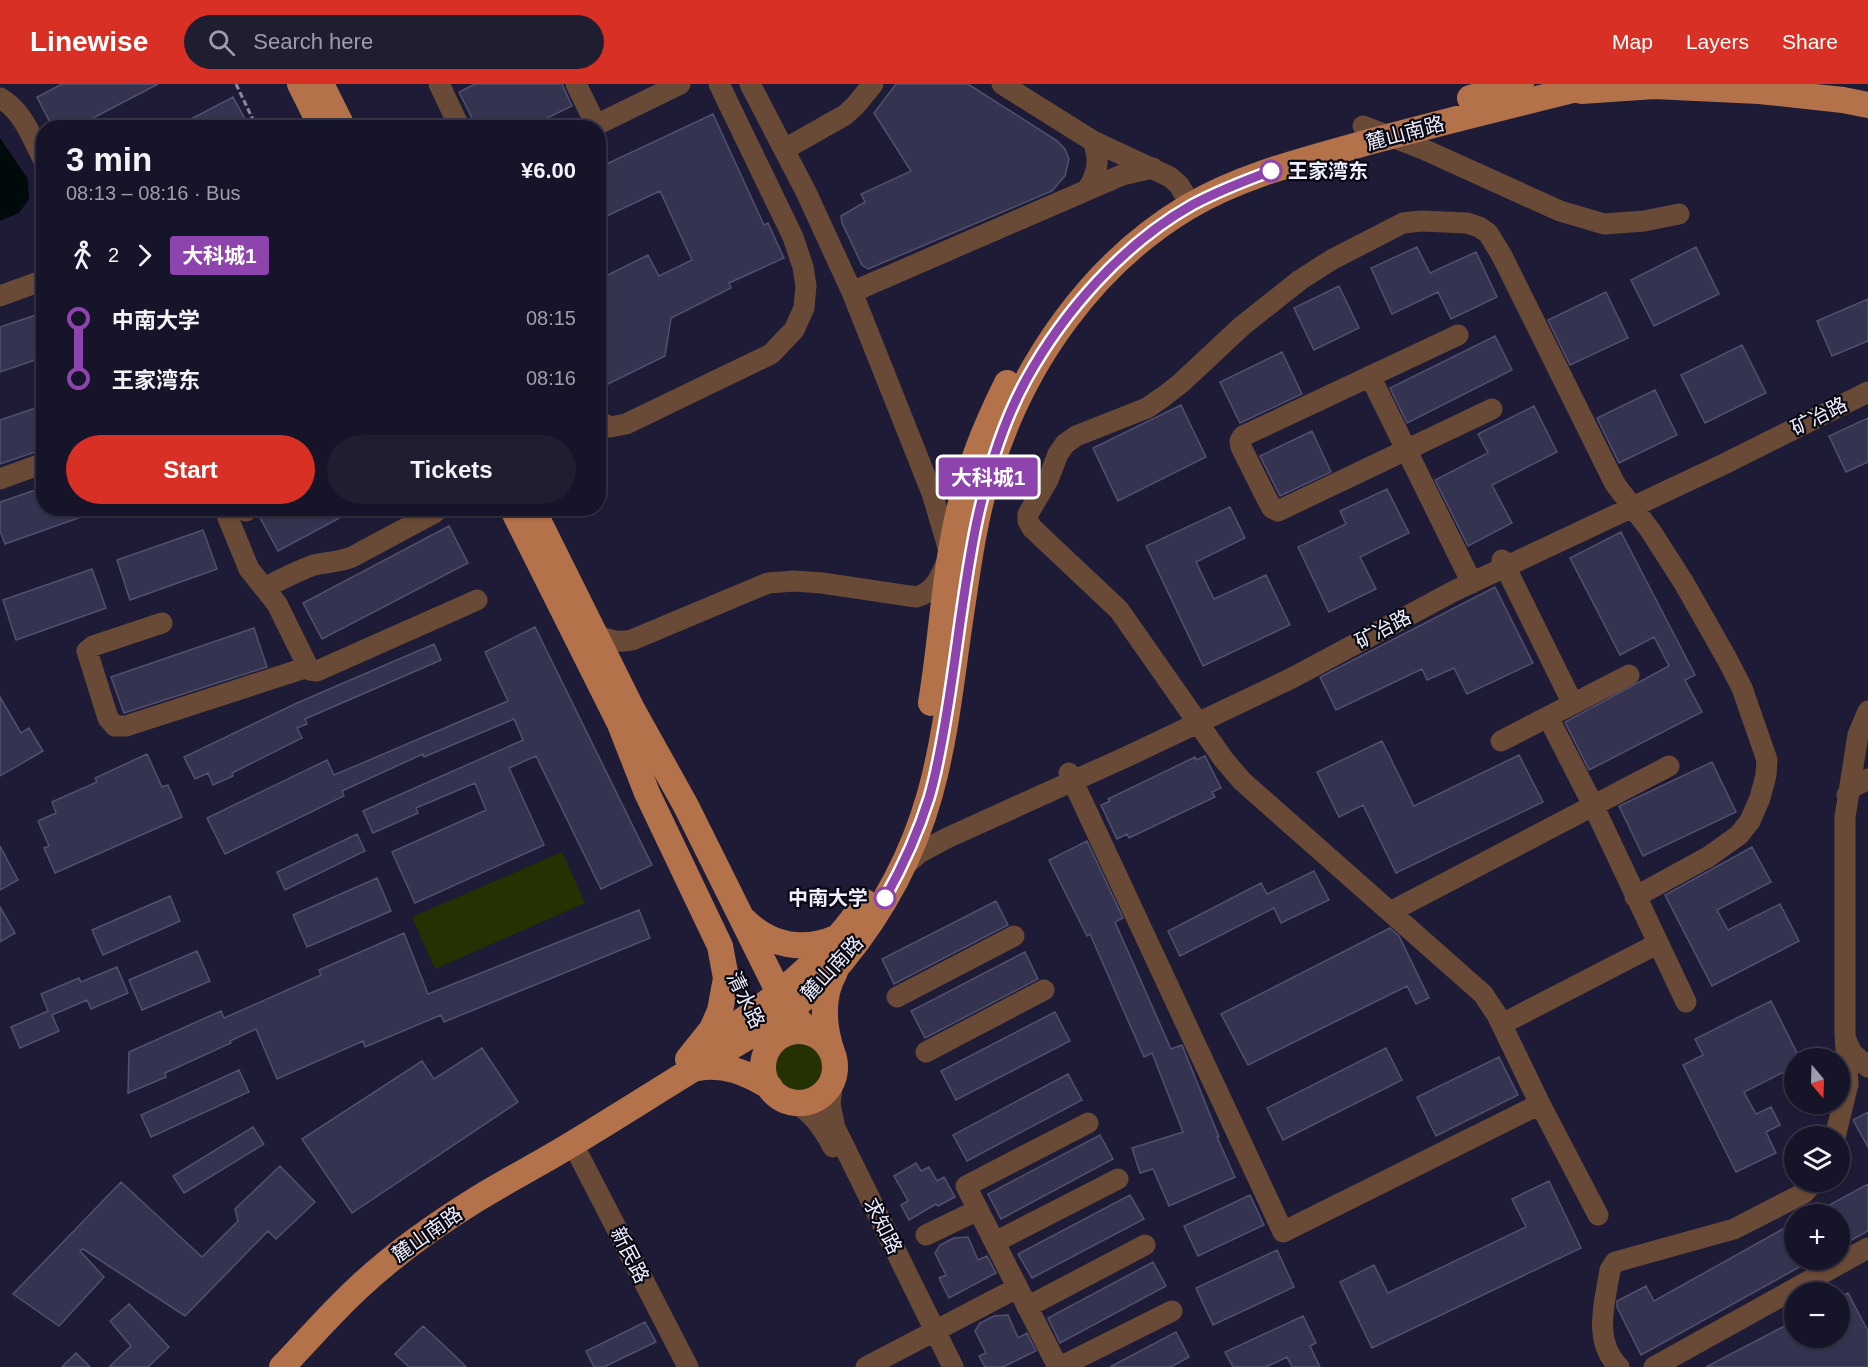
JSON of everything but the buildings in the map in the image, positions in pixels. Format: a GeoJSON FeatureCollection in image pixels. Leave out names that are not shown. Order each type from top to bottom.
{"type":"FeatureCollection","features":[{"type":"Feature","properties":{"kind":"main road"},"geometry":{"type":"LineString","coordinates":[[300,84],[318,120]]}},
{"type":"Feature","properties":{"kind":"main road"},"geometry":{"type":"LineString","coordinates":[[321,84],[339,120]]}},
{"type":"Feature","properties":{"kind":"main road","name":"麓山南路"},"geometry":{"type":"LineString","coordinates":[[784,1002],[809,995],[840,964],[870,925],[909,853],[925,808],[939,755],[977,522],[989,472],[1025,382],[1052,338],[1083,299],[1114,265],[1188,199],[1234,167],[1264,155],[1363,126],[1521,84]]}},
{"type":"Feature","properties":{"kind":"main road","name":"麓山南路"},"geometry":{"type":"LineString","coordinates":[[282,1367],[355,1291],[390,1259],[476,1200],[573,1144],[784,1002],[817,959],[856,915],[888,860],[909,806],[921,760],[932,698],[950,554],[970,471],[990,417],[1021,356],[1053,310],[1088,271],[1170,201],[1188,199],[1301,162],[1392,136],[1597,84]]}},
{"type":"Feature","properties":{"kind":"main road"},"geometry":{"type":"LineString","coordinates":[[1563,92],[1654,86],[1759,91],[1868,105]]}},
{"type":"Feature","properties":{"kind":"main road"},"geometry":{"type":"LineString","coordinates":[[516,516],[620,724],[647,793],[720,946],[726,978],[720,1011],[691,1063],[729,1068],[752,1076],[770,1087],[776,1094],[792,1102],[804,1102],[816,1098],[826,1091],[833,1080],[835,1071],[826,1027],[826,998],[828,985],[840,964]]}},
{"type":"Feature","properties":{"kind":"main road","name":"清水路"},"geometry":{"type":"LineString","coordinates":[[535,516],[632,709],[686,806],[784,1002],[811,1033]]}},
{"type":"Feature","properties":{"kind":"main road"},"geometry":{"type":"LineString","coordinates":[[741,918],[756,932],[788,945],[804,947],[822,944],[837,938]]}},
{"type":"Feature","properties":{"kind":"main road","name":"清水路"},"geometry":{"type":"LineString","coordinates":[[720,946],[757,1021],[765,1055]]}},
{"type":"Feature","properties":{"kind":"main road"},"geometry":{"type":"LineString","coordinates":[[770,1087],[764,1071],[765,1055],[780,1036],[795,1031],[811,1033],[827,1044],[832,1052]]}},
{"type":"Feature","properties":{"kind":"main road","name":"麓山南路"},"geometry":{"type":"LineString","coordinates":[[268,1367],[374,1260],[411,1230],[448,1204],[691,1063]]}},
{"type":"Feature","properties":{"kind":"street"},"geometry":{"type":"LineString","coordinates":[[439,84],[456,120]]}},
{"type":"Feature","properties":{"kind":"street"},"geometry":{"type":"LineString","coordinates":[[576,84],[591,120]]}},
{"type":"Feature","properties":{"kind":"street"},"geometry":{"type":"LineString","coordinates":[[605,120],[680,84]]}},
{"type":"Feature","properties":{"kind":"street"},"geometry":{"type":"LineString","coordinates":[[606,425],[609,427],[626,424],[771,354],[794,330],[804,308],[806,286],[803,267],[793,237],[718,84]]}},
{"type":"Feature","properties":{"kind":"street"},"geometry":{"type":"LineString","coordinates":[[595,634],[609,641],[620,643],[632,640],[768,583],[794,581],[822,583],[916,597],[926,595],[934,588],[950,554],[932,494],[852,291],[785,149],[750,84]]}},
{"type":"Feature","properties":{"kind":"street"},"geometry":{"type":"LineString","coordinates":[[785,149],[855,106],[873,84]]}},
{"type":"Feature","properties":{"kind":"street"},"geometry":{"type":"LineString","coordinates":[[1002,84],[1093,141],[1170,177],[1179,185],[1188,199]]}},
{"type":"Feature","properties":{"kind":"street"},"geometry":{"type":"LineString","coordinates":[[0,98],[20,115],[36,146]]}},
{"type":"Feature","properties":{"kind":"street"},"geometry":{"type":"LineString","coordinates":[[1363,126],[1392,136],[1560,211],[1604,224],[1644,221],[1679,214]]}},
{"type":"Feature","properties":{"kind":"street"},"geometry":{"type":"LineString","coordinates":[[1087,190],[1095,178],[1098,165],[1093,141]]}},
{"type":"Feature","properties":{"kind":"street"},"geometry":{"type":"LineString","coordinates":[[852,291],[1122,175],[1153,168]]}},
{"type":"Feature","properties":{"kind":"street"},"geometry":{"type":"LineString","coordinates":[[1598,1215],[1540,1104],[1502,1024],[1483,994],[1242,781],[1224,760],[1124,616],[1039,535],[1028,521],[1028,514],[1065,444],[1076,436],[1147,408],[1181,383],[1242,326],[1300,280],[1333,259],[1382,233],[1403,223],[1421,221],[1467,223],[1488,233],[1615,484],[1684,583],[1727,659],[1742,688],[1767,759],[1766,776],[1760,798],[1750,821],[1739,835],[1708,857],[1635,897]]}},
{"type":"Feature","properties":{"kind":"street"},"geometry":{"type":"LineString","coordinates":[[0,296],[36,283]]}},
{"type":"Feature","properties":{"kind":"street"},"geometry":{"type":"LineString","coordinates":[[1458,334],[1244,436],[1240,441],[1241,447],[1272,508],[1278,511],[1492,410]]}},
{"type":"Feature","properties":{"kind":"street"},"geometry":{"type":"LineString","coordinates":[[1370,376],[1470,579]]}},
{"type":"Feature","properties":{"kind":"street","name":"矿冶路"},"geometry":{"type":"LineString","coordinates":[[1631,505],[1868,384]]}},
{"type":"Feature","properties":{"kind":"street","name":"矿冶路"},"geometry":{"type":"LineString","coordinates":[[900,869],[919,853],[932,846],[1071,777],[1195,719],[1292,678],[1470,579],[1868,392]]}},
{"type":"Feature","properties":{"kind":"street"},"geometry":{"type":"LineString","coordinates":[[0,478],[36,466]]}},
{"type":"Feature","properties":{"kind":"street"},"geometry":{"type":"LineString","coordinates":[[0,488],[36,475]]}},
{"type":"Feature","properties":{"kind":"street"},"geometry":{"type":"LineString","coordinates":[[932,494],[950,505],[957,502],[964,493]]}},
{"type":"Feature","properties":{"kind":"street"},"geometry":{"type":"LineString","coordinates":[[227,516],[249,569],[282,614],[308,667],[314,671],[477,600]]}},
{"type":"Feature","properties":{"kind":"street"},"geometry":{"type":"LineString","coordinates":[[264,588],[305,568],[352,557],[428,516]]}},
{"type":"Feature","properties":{"kind":"street"},"geometry":{"type":"LineString","coordinates":[[1504,563],[1573,704]]}},
{"type":"Feature","properties":{"kind":"street"},"geometry":{"type":"LineString","coordinates":[[162,623],[93,646],[87,651],[108,718],[115,726],[126,726],[308,667]]}},
{"type":"Feature","properties":{"kind":"street"},"geometry":{"type":"LineString","coordinates":[[1501,741],[1629,675]]}},
{"type":"Feature","properties":{"kind":"street"},"geometry":{"type":"LineString","coordinates":[[1846,1048],[1845,818],[1857,743],[1864,716],[1868,711]]}},
{"type":"Feature","properties":{"kind":"street"},"geometry":{"type":"LineString","coordinates":[[1548,717],[1686,1002]]}},
{"type":"Feature","properties":{"kind":"street"},"geometry":{"type":"LineString","coordinates":[[1857,743],[1859,756],[1868,770]]}},
{"type":"Feature","properties":{"kind":"street"},"geometry":{"type":"LineString","coordinates":[[1390,912],[1669,766]]}},
{"type":"Feature","properties":{"kind":"street"},"geometry":{"type":"LineString","coordinates":[[1071,777],[1283,1232],[1540,1104]]}},
{"type":"Feature","properties":{"kind":"street","name":"矿冶路"},"geometry":{"type":"LineString","coordinates":[[925,808],[930,823],[944,828],[1071,777]]}},
{"type":"Feature","properties":{"kind":"street"},"geometry":{"type":"LineString","coordinates":[[1847,795],[1853,787],[1868,779]]}},
{"type":"Feature","properties":{"kind":"street"},"geometry":{"type":"LineString","coordinates":[[897,997],[1014,936]]}},
{"type":"Feature","properties":{"kind":"street"},"geometry":{"type":"LineString","coordinates":[[1502,1024],[1657,944]]}},
{"type":"Feature","properties":{"kind":"street"},"geometry":{"type":"LineString","coordinates":[[926,1052],[1044,990]]}},
{"type":"Feature","properties":{"kind":"street"},"geometry":{"type":"LineString","coordinates":[[1846,1040],[1852,1053],[1868,1067]]}},
{"type":"Feature","properties":{"kind":"street"},"geometry":{"type":"LineString","coordinates":[[1850,1095],[1854,1088],[1868,1077]]}},
{"type":"Feature","properties":{"kind":"street","name":"求知路"},"geometry":{"type":"LineString","coordinates":[[833,1080],[830,1104],[835,1128],[931,1333],[943,1367]]}},
{"type":"Feature","properties":{"kind":"street","name":"求知路"},"geometry":{"type":"LineString","coordinates":[[792,1102],[800,1105],[814,1117],[829,1139],[931,1333],[953,1367]]}},
{"type":"Feature","properties":{"kind":"street"},"geometry":{"type":"LineString","coordinates":[[1088,1123],[966,1186],[1059,1367],[1172,1311]]}},
{"type":"Feature","properties":{"kind":"street","name":"新民路"},"geometry":{"type":"LineString","coordinates":[[573,1144],[688,1367]]}},
{"type":"Feature","properties":{"kind":"street"},"geometry":{"type":"LineString","coordinates":[[995,1242],[1118,1179]]}},
{"type":"Feature","properties":{"kind":"street"},"geometry":{"type":"LineString","coordinates":[[1618,1367],[1608,1353],[1602,1327],[1610,1270],[1615,1262],[1633,1255],[1707,1238],[1734,1229],[1804,1192]]}},
{"type":"Feature","properties":{"kind":"street"},"geometry":{"type":"LineString","coordinates":[[926,1235],[978,1210]]}},
{"type":"Feature","properties":{"kind":"street"},"geometry":{"type":"LineString","coordinates":[[866,1367],[931,1333],[1022,1298],[1144,1245]]}},
{"type":"Feature","properties":{"kind":"street"},"geometry":{"type":"LineString","coordinates":[[1654,1367],[1868,1248]]}},
{"type":"Feature","properties":{"kind":"path"},"geometry":{"type":"LineString","coordinates":[[236,84],[253,120]]}},
{"type":"Feature","properties":{"kind":"green space"},"geometry":{"type":"Polygon","coordinates":[[[562,852],[585,903],[435,969],[412,917],[562,852]]]}},
{"type":"Feature","properties":{"kind":"green space"},"geometry":{"type":"Polygon","coordinates":[[[799,1043],[817,1050],[824,1068],[817,1086],[799,1093],[781,1086],[774,1068],[781,1050],[799,1043]]]}},
{"type":"Feature","properties":{"kind":"shaded area"},"geometry":{"type":"Polygon","coordinates":[[[0,138],[28,179],[29,199],[19,213],[0,221],[0,138]]]}},
{"type":"Feature","properties":{"kind":"bus line","name":"大科城1"},"geometry":{"type":"LineString","coordinates":[[885,898],[909,853],[929,797],[949,699],[977,522],[989,472],[1025,382],[1052,338],[1083,299],[1114,265],[1144,238],[1191,206],[1237,183],[1271,171]]}},
{"type":"Feature","properties":{"kind":"place","name":"王家湾东"},"geometry":{"type":"Point","coordinates":[1271,171]}},
{"type":"Feature","properties":{"kind":"place","name":"中南大学"},"geometry":{"type":"Point","coordinates":[885,898]}}]}
